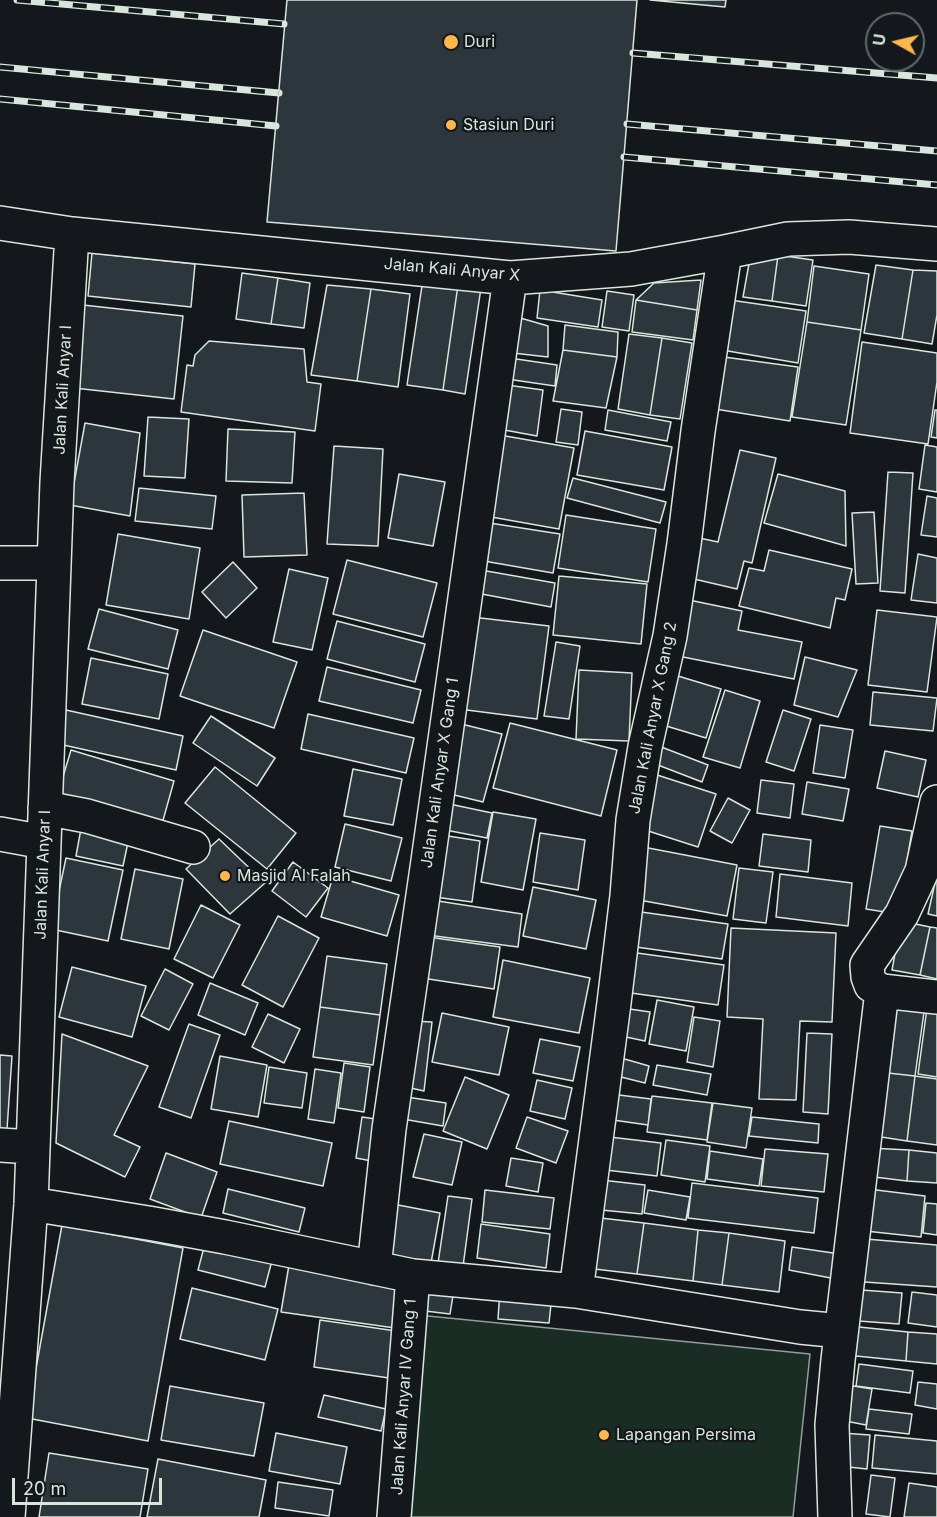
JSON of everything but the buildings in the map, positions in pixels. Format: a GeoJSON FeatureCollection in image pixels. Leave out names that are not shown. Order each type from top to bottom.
{"type":"FeatureCollection","features":[{"type":"Feature","properties":{"kind":"street","name":"Jalan Kali Anyar X"},"geometry":{"type":"LineString","coordinates":[[0,224],[72,234],[510,278],[631,269],[788,239],[849,237],[937,244]]}},
{"type":"Feature","properties":{"kind":"street","name":"Jalan Kali Anyar I"},"geometry":{"type":"LineString","coordinates":[[8,1517],[31,1204],[57,482],[72,234]]}},
{"type":"Feature","properties":{"kind":"street","name":"Jalan Kali Anyar X Gang 2"},"geometry":{"type":"LineString","coordinates":[[576,1291],[615,1003],[633,820],[645,747],[670,636],[725,252]]}},
{"type":"Feature","properties":{"kind":"street","name":"Jalan Kali Anyar X Gang 1"},"geometry":{"type":"LineString","coordinates":[[374,1268],[389,1129],[510,278]]}},
{"type":"Feature","properties":{"kind":"street"},"geometry":{"type":"LineString","coordinates":[[0,563],[54,563]]}},
{"type":"Feature","properties":{"kind":"street"},"geometry":{"type":"LineString","coordinates":[[937,802],[922,871],[902,914],[867,965],[871,985],[882,991],[937,997]]}},
{"type":"Feature","properties":{"kind":"street"},"geometry":{"type":"LineString","coordinates":[[45,808],[87,816],[193,847]]}},
{"type":"Feature","properties":{"kind":"street"},"geometry":{"type":"LineString","coordinates":[[0,834],[44,842]]}},
{"type":"Feature","properties":{"kind":"street"},"geometry":{"type":"LineString","coordinates":[[835,1517],[832,1425],[841,1331],[882,991]]}},
{"type":"Feature","properties":{"kind":"street"},"geometry":{"type":"LineString","coordinates":[[0,1145],[32,1146]]}},
{"type":"Feature","properties":{"kind":"street"},"geometry":{"type":"LineString","coordinates":[[31,1204],[154,1224],[413,1276],[576,1291],[800,1327],[841,1331]]}},
{"type":"Feature","properties":{"kind":"street","name":"Jalan Kali Anyar IV Gang 1"},"geometry":{"type":"LineString","coordinates":[[394,1517],[413,1276]]}},
{"type":"Feature","properties":{"kind":"green space","name":"Lapangan Persima"},"geometry":{"type":"Polygon","coordinates":[[[418,1315],[810,1354],[793,1517],[398,1517],[418,1315]]]}},
{"type":"Feature","properties":{"kind":"railway"},"geometry":{"type":"LineString","coordinates":[[17,0],[284,24]]}},
{"type":"Feature","properties":{"kind":"railway"},"geometry":{"type":"LineString","coordinates":[[633,53],[937,78]]}},
{"type":"Feature","properties":{"kind":"railway"},"geometry":{"type":"LineString","coordinates":[[0,67],[279,93]]}},
{"type":"Feature","properties":{"kind":"railway"},"geometry":{"type":"LineString","coordinates":[[0,99],[276,126]]}},
{"type":"Feature","properties":{"kind":"railway"},"geometry":{"type":"LineString","coordinates":[[627,124],[937,151]]}},
{"type":"Feature","properties":{"kind":"railway"},"geometry":{"type":"LineString","coordinates":[[624,157],[937,185]]}},
{"type":"Feature","properties":{"kind":"place","name":"Duri"},"geometry":{"type":"Point","coordinates":[451,42]}},
{"type":"Feature","properties":{"kind":"place","name":"Stasiun Duri"},"geometry":{"type":"Point","coordinates":[451,125]}},
{"type":"Feature","properties":{"kind":"place","name":"Masjid Al Falah"},"geometry":{"type":"Point","coordinates":[225,876]}},
{"type":"Feature","properties":{"kind":"place","name":"Lapangan Persima"},"geometry":{"type":"Point","coordinates":[604,1435]}}]}
